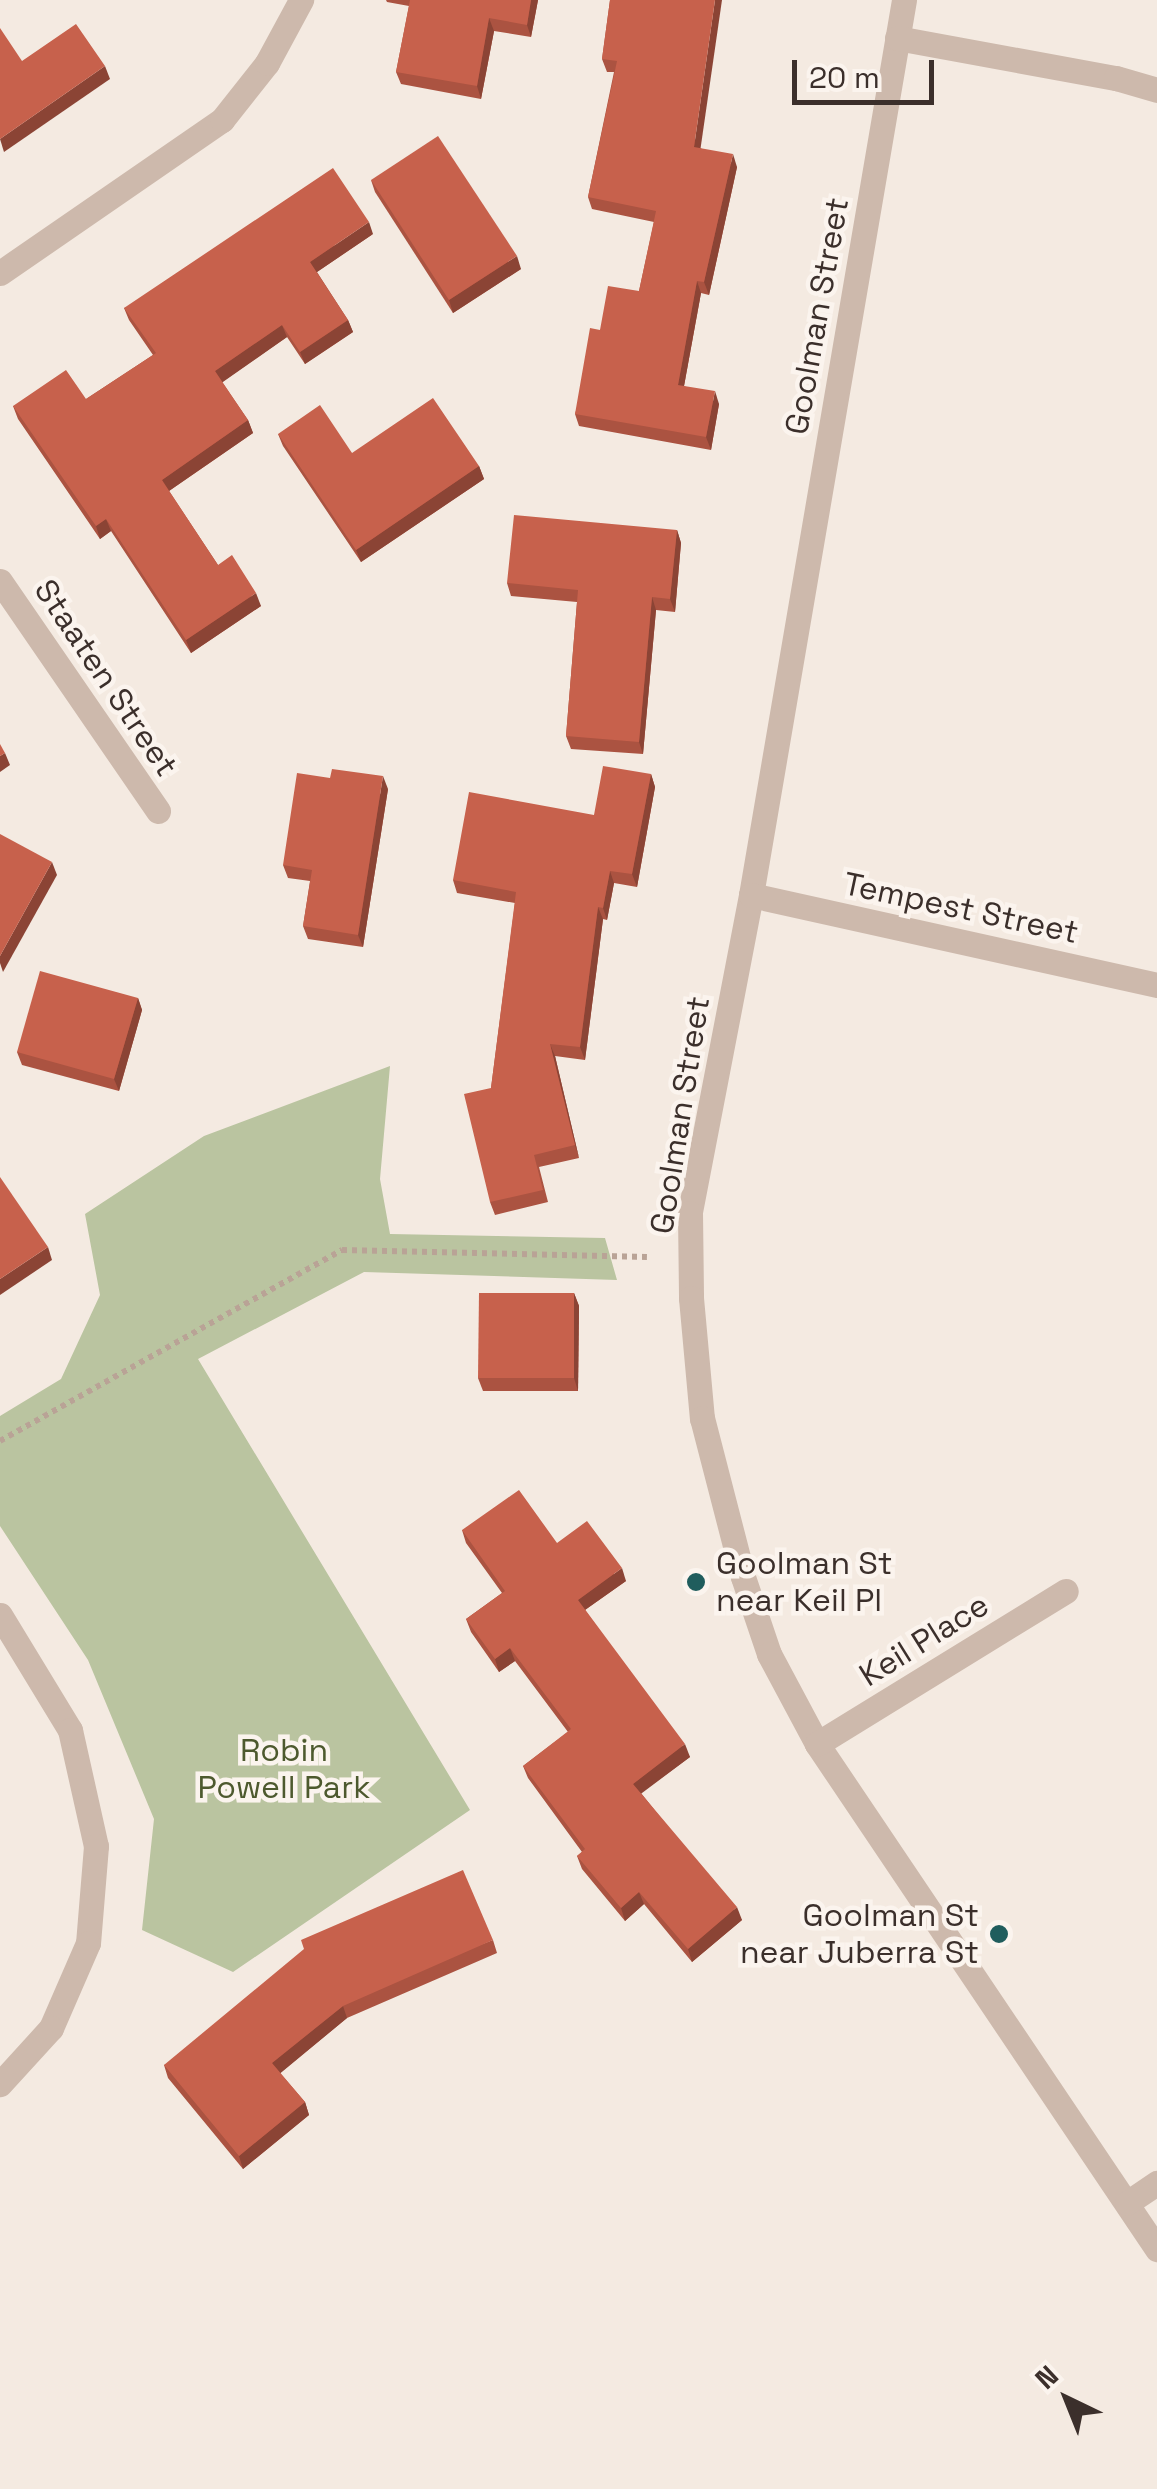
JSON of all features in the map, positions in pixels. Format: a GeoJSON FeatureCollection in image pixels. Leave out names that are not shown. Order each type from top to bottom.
{"type":"FeatureCollection","features":[{"type":"Feature","properties":{"kind":"street"},"geometry":{"type":"LineString","coordinates":[[0,274],[222,120],[267,63],[301,0]]}},
{"type":"Feature","properties":{"kind":"street","name":"Goolman Street"},"geometry":{"type":"LineString","coordinates":[[904,0],[751,895],[690,1214],[691,1298],[702,1418],[743,1577],[769,1654],[817,1744],[1157,2248]]}},
{"type":"Feature","properties":{"kind":"street"},"geometry":{"type":"LineString","coordinates":[[897,38],[1157,90]]}},
{"type":"Feature","properties":{"kind":"street","name":"Staaten Street"},"geometry":{"type":"LineString","coordinates":[[0,581],[158,811]]}},
{"type":"Feature","properties":{"kind":"street","name":"Tempest Street"},"geometry":{"type":"LineString","coordinates":[[751,895],[1157,984]]}},
{"type":"Feature","properties":{"kind":"street","name":"Keil Place"},"geometry":{"type":"LineString","coordinates":[[817,1744],[1066,1591]]}},
{"type":"Feature","properties":{"kind":"street"},"geometry":{"type":"LineString","coordinates":[[0,1615],[70,1730],[96,1846],[88,1944],[51,2028],[0,2084]]}},
{"type":"Feature","properties":{"kind":"street"},"geometry":{"type":"LineString","coordinates":[[1128,2203],[1157,2183]]}},
{"type":"Feature","properties":{"kind":"path"},"geometry":{"type":"LineString","coordinates":[[0,1441],[342,1250],[647,1258]]}},
{"type":"Feature","properties":{"kind":"green space","name":"Robin Powell Park"},"geometry":{"type":"Polygon","coordinates":[[[390,1066],[380,1179],[390,1234],[605,1238],[617,1280],[364,1272],[198,1359],[470,1810],[233,1972],[142,1930],[154,1819],[88,1660],[0,1526],[0,1416],[61,1379],[100,1295],[85,1214],[204,1136],[390,1066]]]}},
{"type":"Feature","properties":{"kind":"building"},"geometry":{"type":"Polygon","coordinates":[[[410,0],[531,0],[527,25],[489,18],[477,86],[396,72],[410,0]]]}},
{"type":"Feature","properties":{"kind":"building"},"geometry":{"type":"Polygon","coordinates":[[[610,0],[715,0],[694,147],[733,154],[704,282],[697,281],[678,385],[715,391],[706,437],[575,414],[590,328],[600,330],[608,286],[639,291],[656,211],[588,197],[617,61],[602,59],[610,0]]]}},
{"type":"Feature","properties":{"kind":"building"},"geometry":{"type":"Polygon","coordinates":[[[76,24],[105,66],[0,139],[0,28],[22,61],[76,24]]]}},
{"type":"Feature","properties":{"kind":"building"},"geometry":{"type":"Polygon","coordinates":[[[438,136],[517,256],[449,300],[371,180],[438,136]]]}},
{"type":"Feature","properties":{"kind":"building"},"geometry":{"type":"Polygon","coordinates":[[[333,168],[369,222],[310,262],[348,320],[300,352],[282,325],[215,371],[248,420],[162,480],[218,565],[232,555],[256,593],[186,640],[106,519],[96,526],[13,406],[66,370],[86,399],[156,353],[124,308],[333,168]]]}},
{"type":"Feature","properties":{"kind":"building"},"geometry":{"type":"Polygon","coordinates":[[[433,398],[479,466],[356,550],[278,434],[320,405],[352,453],[433,398]]]}},
{"type":"Feature","properties":{"kind":"building"},"geometry":{"type":"Polygon","coordinates":[[[514,515],[677,530],[670,599],[652,597],[639,742],[566,736],[578,590],[507,583],[514,515]]]}},
{"type":"Feature","properties":{"kind":"building"},"geometry":{"type":"Polygon","coordinates":[[[603,766],[651,774],[632,874],[610,871],[603,908],[598,907],[580,1047],[550,1044],[575,1145],[534,1155],[543,1190],[490,1202],[464,1094],[491,1088],[516,892],[453,880],[469,792],[594,815],[603,766]]]}},
{"type":"Feature","properties":{"kind":"building"},"geometry":{"type":"Polygon","coordinates":[[[332,769],[383,776],[358,935],[303,926],[312,870],[283,865],[297,773],[330,778],[332,769]]]}},
{"type":"Feature","properties":{"kind":"building"},"geometry":{"type":"Polygon","coordinates":[[[0,834],[52,862],[0,956],[0,834]]]}},
{"type":"Feature","properties":{"kind":"building"},"geometry":{"type":"Polygon","coordinates":[[[40,971],[138,998],[114,1079],[17,1052],[40,971]]]}},
{"type":"Feature","properties":{"kind":"building"},"geometry":{"type":"Polygon","coordinates":[[[0,1177],[48,1247],[0,1279],[0,1177]]]}},
{"type":"Feature","properties":{"kind":"building"},"geometry":{"type":"Polygon","coordinates":[[[479,1293],[574,1293],[574,1378],[478,1378],[479,1293]]]}},
{"type":"Feature","properties":{"kind":"building"},"geometry":{"type":"Polygon","coordinates":[[[519,1490],[557,1543],[587,1521],[622,1568],[578,1600],[685,1744],[633,1784],[737,1907],[688,1949],[639,1892],[621,1908],[577,1856],[585,1849],[523,1766],[571,1729],[510,1648],[495,1659],[466,1619],[505,1591],[462,1530],[519,1490]]]}},
{"type":"Feature","properties":{"kind":"building"},"geometry":{"type":"Polygon","coordinates":[[[463,1870],[493,1940],[343,2006],[272,2063],[305,2102],[239,2156],[164,2065],[304,1949],[301,1940],[463,1870]]]}},
{"type":"Feature","properties":{"kind":"place","name":"Goolman St near Keil Pl"},"geometry":{"type":"Point","coordinates":[696,1582]}},
{"type":"Feature","properties":{"kind":"place","name":"Goolman St near Juberra St"},"geometry":{"type":"Point","coordinates":[999,1934]}}]}
